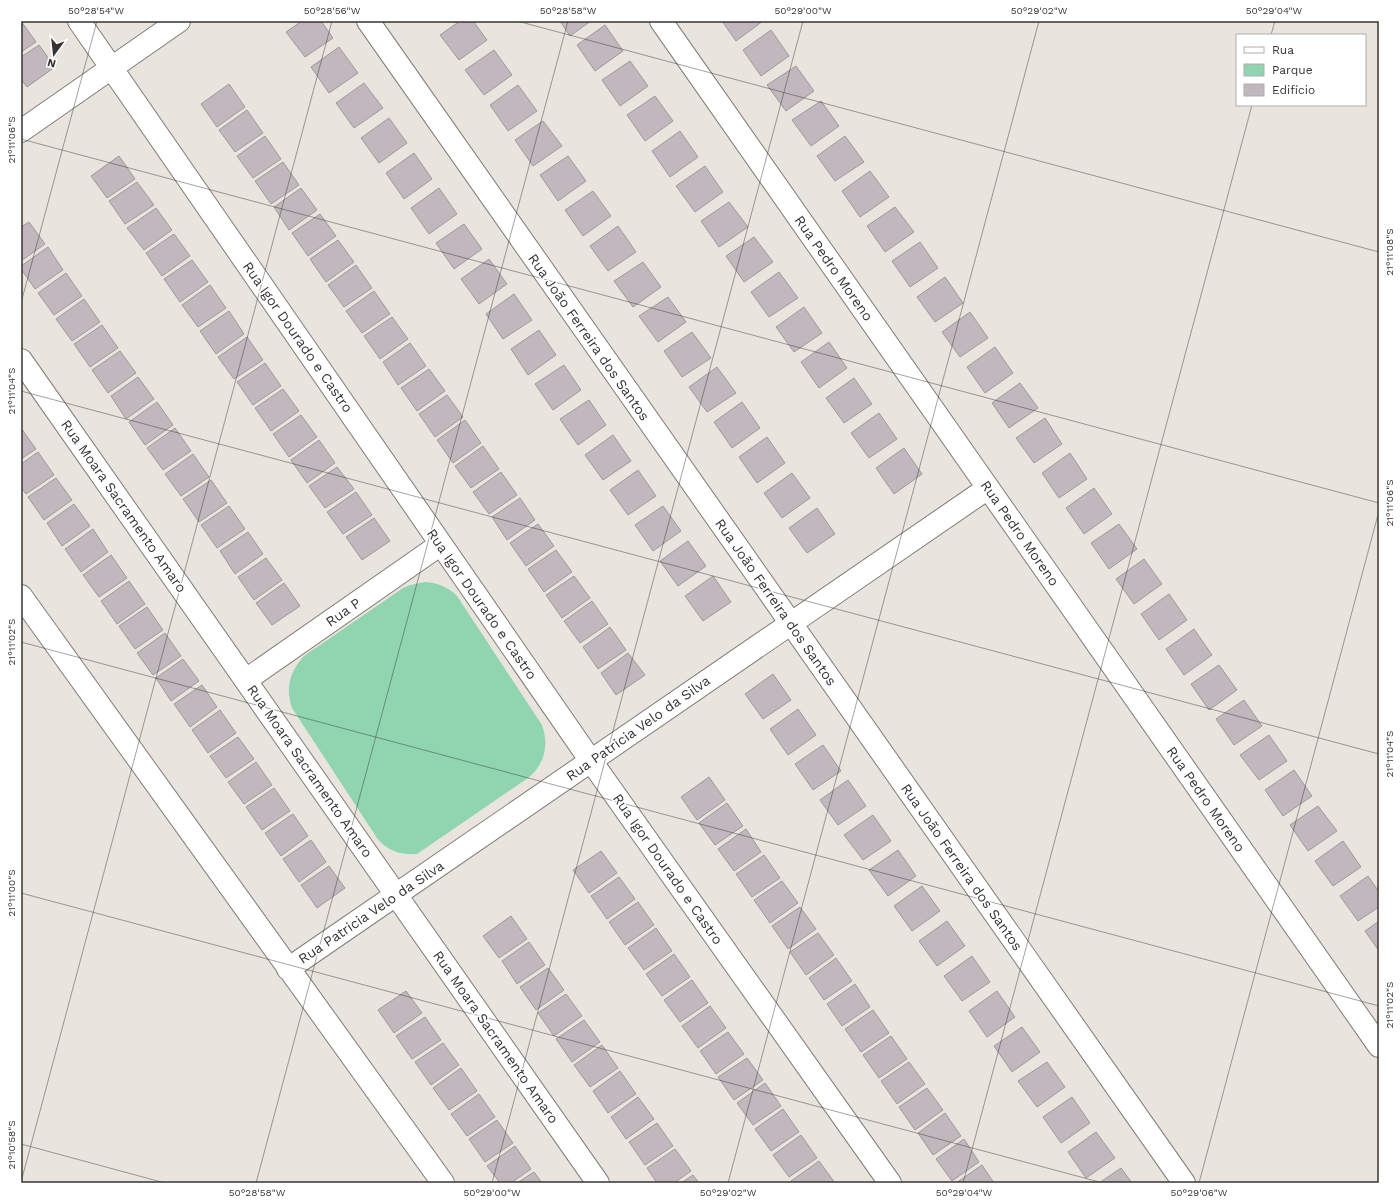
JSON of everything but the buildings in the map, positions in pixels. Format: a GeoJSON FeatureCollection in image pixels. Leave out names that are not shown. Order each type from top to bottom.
{"type":"FeatureCollection","features":[{"type":"Feature","properties":{"kind":"street","name":"Rua Igor Dourado e Castro"},"geometry":{"type":"LineString","coordinates":[[79,21],[591,761],[890,1183]]}},
{"type":"Feature","properties":{"kind":"street"},"geometry":{"type":"LineString","coordinates":[[21,130],[179,21]]}},
{"type":"Feature","properties":{"kind":"street","name":"Rua João Ferreira dos Santos"},"geometry":{"type":"LineString","coordinates":[[368,21],[1184,1183]]}},
{"type":"Feature","properties":{"kind":"street","name":"Rua Pedro Moreno"},"geometry":{"type":"LineString","coordinates":[[661,21],[1379,1046]]}},
{"type":"Feature","properties":{"kind":"street","name":"Rua Moara Sacramento Amaro"},"geometry":{"type":"LineString","coordinates":[[21,360],[598,1183]]}},
{"type":"Feature","properties":{"kind":"street","name":"Rua Patricia Velo da Silva"},"geometry":{"type":"LineString","coordinates":[[288,969],[988,488]]}},
{"type":"Feature","properties":{"kind":"street","name":"Rua P"},"geometry":{"type":"LineString","coordinates":[[246,680],[441,544]]}},
{"type":"Feature","properties":{"kind":"street"},"geometry":{"type":"LineString","coordinates":[[21,596],[443,1183]]}},
{"type":"Feature","properties":{"kind":"green space"},"geometry":{"type":"Polygon","coordinates":[[[425,582],[442,586],[457,596],[542,725],[545,747],[542,760],[534,773],[528,778],[417,854],[411,854],[400,853],[390,849],[377,838],[292,708],[289,687],[292,674],[304,656],[403,588],[425,582]]]}}]}
